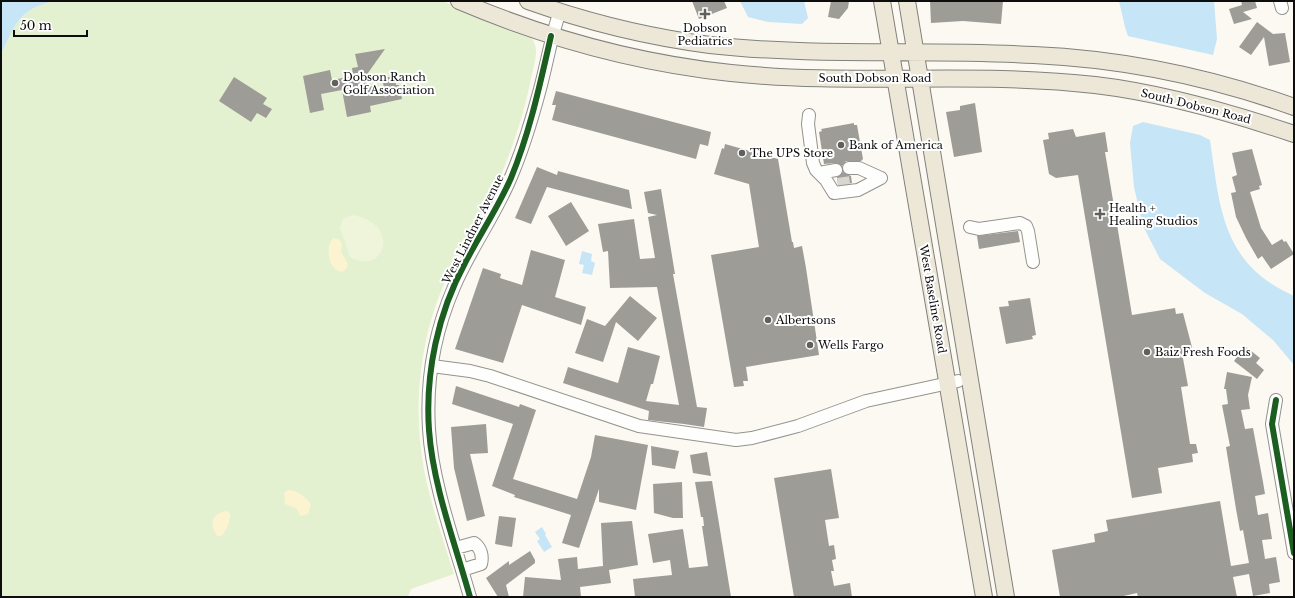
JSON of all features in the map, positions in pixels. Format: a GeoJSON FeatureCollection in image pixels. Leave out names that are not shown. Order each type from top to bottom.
{"type":"FeatureCollection","features":[{"type":"Feature","properties":{"kind":"main road","name":"South Dobson Road"},"geometry":{"type":"LineString","coordinates":[[459,1],[551,36],[623,55],[732,73],[799,78],[1003,79],[1059,82],[1117,88],[1193,104],[1294,134]]}},
{"type":"Feature","properties":{"kind":"main road"},"geometry":{"type":"LineString","coordinates":[[528,1],[587,20],[710,45],[795,52],[1033,54],[1120,63],[1204,79],[1294,107]]}},
{"type":"Feature","properties":{"kind":"main road","name":"West Baseline Road"},"geometry":{"type":"LineString","coordinates":[[882,1],[894,78],[953,382],[984,597]]}},
{"type":"Feature","properties":{"kind":"main road","name":"West Baseline Road"},"geometry":{"type":"LineString","coordinates":[[907,1],[1006,597]]}},
{"type":"Feature","properties":{"kind":"main road"},"geometry":{"type":"LineString","coordinates":[[1117,88],[1120,63]]}},
{"type":"Feature","properties":{"kind":"street","name":"West Lindner Avenue"},"geometry":{"type":"LineString","coordinates":[[470,597],[440,491],[431,447],[428,406],[432,366],[440,325],[453,288],[465,263],[495,211],[524,145],[540,88],[551,36],[560,11]]}},
{"type":"Feature","properties":{"kind":"street"},"geometry":{"type":"LineString","coordinates":[[809,115],[808,124],[813,162],[831,178],[834,193],[858,190],[881,178],[859,168],[851,175]]}},
{"type":"Feature","properties":{"kind":"street"},"geometry":{"type":"LineString","coordinates":[[970,227],[979,229],[1020,223],[1026,226],[1032,262]]}},
{"type":"Feature","properties":{"kind":"street"},"geometry":{"type":"LineString","coordinates":[[432,366],[470,371],[490,376],[638,426],[736,440],[752,438],[798,426],[866,401],[953,382]]}},
{"type":"Feature","properties":{"kind":"street"},"geometry":{"type":"LineString","coordinates":[[1276,400],[1272,424],[1290,502],[1294,553]]}},
{"type":"Feature","properties":{"kind":"street"},"geometry":{"type":"LineString","coordinates":[[456,548],[474,543],[479,546],[482,559],[481,564],[462,570]]}},
{"type":"Feature","properties":{"kind":"green space"},"geometry":{"type":"Polygon","coordinates":[[[53,1],[442,1],[528,35],[535,43],[536,53],[524,109],[507,160],[481,216],[455,261],[441,291],[433,314],[422,361],[419,434],[422,458],[440,531],[454,574],[411,589],[408,597],[1,597],[1,54],[19,20],[32,9],[53,1]]]}},
{"type":"Feature","properties":{"kind":"green space"},"geometry":{"type":"Polygon","coordinates":[[[352,215],[368,220],[378,228],[383,237],[383,246],[379,255],[372,260],[362,261],[350,257],[340,227],[343,219],[352,215]]]}},
{"type":"Feature","properties":{"kind":"sand"},"geometry":{"type":"Polygon","coordinates":[[[333,238],[340,240],[342,244],[341,251],[347,262],[347,267],[342,272],[334,268],[330,262],[329,245],[333,238]]]}},
{"type":"Feature","properties":{"kind":"sand"},"geometry":{"type":"Polygon","coordinates":[[[288,490],[301,494],[311,504],[308,514],[301,516],[296,508],[285,504],[284,493],[288,490]]]}},
{"type":"Feature","properties":{"kind":"sand"},"geometry":{"type":"Polygon","coordinates":[[[227,511],[230,514],[228,526],[221,536],[217,536],[213,527],[213,519],[218,514],[227,511]]]}},
{"type":"Feature","properties":{"kind":"water"},"geometry":{"type":"Polygon","coordinates":[[[1,1],[53,1],[32,9],[19,20],[1,54],[1,1]]]}},
{"type":"Feature","properties":{"kind":"water"},"geometry":{"type":"Polygon","coordinates":[[[740,1],[804,1],[808,18],[802,24],[768,22],[748,17],[740,1]]]}},
{"type":"Feature","properties":{"kind":"water"},"geometry":{"type":"Polygon","coordinates":[[[1119,1],[1214,1],[1217,39],[1213,55],[1128,36],[1119,1]]]}},
{"type":"Feature","properties":{"kind":"water"},"geometry":{"type":"Polygon","coordinates":[[[1143,122],[1200,135],[1210,140],[1217,189],[1222,211],[1229,232],[1238,251],[1252,268],[1270,283],[1294,296],[1294,365],[1273,340],[1242,314],[1205,293],[1160,259],[1143,226],[1134,187],[1130,143],[1133,126],[1143,122]]]}},
{"type":"Feature","properties":{"kind":"water"},"geometry":{"type":"Polygon","coordinates":[[[582,251],[592,254],[591,261],[595,263],[592,275],[582,273],[584,265],[579,264],[582,251]]]}},
{"type":"Feature","properties":{"kind":"water"},"geometry":{"type":"Polygon","coordinates":[[[542,527],[552,547],[544,552],[537,541],[540,539],[535,532],[542,527]]]}},
{"type":"Feature","properties":{"kind":"building","name":"Dobson Pediatrics"},"geometry":{"type":"Polygon","coordinates":[[[692,1],[724,1],[727,8],[699,19],[692,1]]]}},
{"type":"Feature","properties":{"kind":"building"},"geometry":{"type":"Polygon","coordinates":[[[831,1],[849,1],[848,8],[839,19],[828,17],[831,1]]]}},
{"type":"Feature","properties":{"kind":"building"},"geometry":{"type":"Polygon","coordinates":[[[930,1],[1003,1],[1001,24],[963,21],[931,23],[930,1]]]}},
{"type":"Feature","properties":{"kind":"building"},"geometry":{"type":"Polygon","coordinates":[[[1241,1],[1255,1],[1257,8],[1243,12],[1252,19],[1234,24],[1229,9],[1242,5],[1241,1]]]}},
{"type":"Feature","properties":{"kind":"building"},"geometry":{"type":"Polygon","coordinates":[[[1257,22],[1273,34],[1285,33],[1290,62],[1269,66],[1264,37],[1251,55],[1239,47],[1257,22]]]}},
{"type":"Feature","properties":{"kind":"building","name":"Dobson Ranch Golf Association"},"geometry":{"type":"Polygon","coordinates":[[[385,49],[363,80],[386,97],[382,78],[395,76],[396,85],[399,85],[402,99],[370,106],[371,112],[347,117],[342,90],[321,94],[324,110],[310,113],[303,76],[330,70],[332,80],[353,76],[352,68],[358,67],[355,54],[385,49]]]}},
{"type":"Feature","properties":{"kind":"building"},"geometry":{"type":"Polygon","coordinates":[[[234,77],[267,98],[263,104],[272,109],[266,118],[257,113],[251,122],[219,101],[234,77]]]}},
{"type":"Feature","properties":{"kind":"building"},"geometry":{"type":"Polygon","coordinates":[[[556,91],[711,132],[708,146],[700,144],[696,159],[552,120],[556,105],[552,105],[556,91]]]}},
{"type":"Feature","properties":{"kind":"building"},"geometry":{"type":"Polygon","coordinates":[[[975,103],[982,152],[954,157],[946,112],[960,110],[960,106],[975,103]]]}},
{"type":"Feature","properties":{"kind":"building","name":"Bank of America"},"geometry":{"type":"Polygon","coordinates":[[[854,123],[854,125],[857,125],[863,159],[861,161],[846,161],[842,166],[835,163],[824,164],[819,132],[822,131],[821,129],[854,123]]]}},
{"type":"Feature","properties":{"kind":"building"},"geometry":{"type":"Polygon","coordinates":[[[1073,129],[1076,137],[1105,132],[1108,152],[1105,152],[1132,315],[1175,308],[1176,314],[1183,313],[1193,351],[1182,353],[1188,386],[1181,387],[1190,444],[1196,444],[1198,453],[1192,454],[1193,462],[1158,468],[1162,493],[1132,498],[1078,175],[1056,178],[1049,174],[1043,140],[1049,139],[1048,133],[1073,129]]]}},
{"type":"Feature","properties":{"kind":"building","name":"Albertsons"},"geometry":{"type":"Polygon","coordinates":[[[725,144],[778,159],[792,242],[794,248],[802,246],[819,355],[746,367],[748,381],[743,381],[744,386],[734,387],[711,255],[759,247],[749,184],[714,174],[722,148],[724,149],[725,144]]]}},
{"type":"Feature","properties":{"kind":"building"},"geometry":{"type":"Polygon","coordinates":[[[1252,149],[1262,185],[1259,186],[1260,189],[1250,192],[1261,228],[1272,245],[1282,239],[1284,242],[1286,241],[1294,254],[1271,269],[1262,256],[1258,259],[1246,238],[1236,217],[1231,193],[1236,192],[1232,177],[1237,175],[1232,153],[1252,149]]]}},
{"type":"Feature","properties":{"kind":"building"},"geometry":{"type":"Polygon","coordinates":[[[537,167],[557,175],[558,171],[629,190],[632,209],[547,187],[531,224],[515,218],[537,167]]]}},
{"type":"Feature","properties":{"kind":"building"},"geometry":{"type":"Polygon","coordinates":[[[843,172],[851,176],[852,183],[838,185],[837,177],[843,172]]]}},
{"type":"Feature","properties":{"kind":"building"},"geometry":{"type":"Polygon","coordinates":[[[661,189],[675,274],[673,274],[697,407],[707,408],[704,427],[648,420],[649,411],[563,383],[568,367],[618,383],[628,347],[660,356],[653,384],[651,384],[646,401],[679,405],[657,287],[610,288],[608,251],[603,252],[598,224],[634,219],[640,259],[655,258],[648,217],[657,215],[648,213],[644,192],[661,189]]]}},
{"type":"Feature","properties":{"kind":"building"},"geometry":{"type":"Polygon","coordinates":[[[571,202],[589,231],[566,246],[548,216],[571,202]]]}},
{"type":"Feature","properties":{"kind":"building"},"geometry":{"type":"Polygon","coordinates":[[[1018,231],[1020,242],[979,249],[977,236],[1018,231]]]}},
{"type":"Feature","properties":{"kind":"building"},"geometry":{"type":"Polygon","coordinates":[[[531,250],[565,260],[555,297],[586,307],[581,325],[522,305],[503,363],[455,349],[483,268],[501,274],[500,278],[522,285],[531,250]]]}},
{"type":"Feature","properties":{"kind":"building"},"geometry":{"type":"Polygon","coordinates":[[[630,296],[657,318],[638,341],[616,322],[603,362],[575,353],[587,319],[605,326],[630,296]]]}},
{"type":"Feature","properties":{"kind":"building"},"geometry":{"type":"Polygon","coordinates":[[[1030,298],[1036,335],[1032,336],[1033,339],[1006,344],[999,307],[1009,306],[1008,301],[1030,298]]]}},
{"type":"Feature","properties":{"kind":"building"},"geometry":{"type":"Polygon","coordinates":[[[1245,346],[1260,358],[1256,363],[1264,370],[1257,379],[1234,361],[1245,346]]]}},
{"type":"Feature","properties":{"kind":"building"},"geometry":{"type":"Polygon","coordinates":[[[1227,372],[1252,377],[1248,395],[1250,409],[1241,410],[1245,429],[1253,428],[1265,494],[1255,496],[1258,515],[1268,513],[1272,539],[1262,540],[1265,559],[1276,557],[1280,582],[1269,584],[1270,593],[1253,596],[1249,574],[1233,577],[1237,597],[1138,597],[1137,593],[1119,597],[1060,597],[1052,550],[1095,542],[1094,534],[1108,531],[1106,520],[1220,501],[1231,566],[1249,563],[1243,530],[1240,531],[1226,447],[1230,446],[1222,405],[1228,404],[1226,389],[1224,389],[1227,372]]]}},
{"type":"Feature","properties":{"kind":"building"},"geometry":{"type":"Polygon","coordinates":[[[456,386],[519,407],[520,404],[536,410],[513,479],[577,499],[591,457],[595,435],[648,445],[636,510],[599,502],[599,489],[579,548],[562,543],[571,515],[514,497],[515,495],[492,486],[513,424],[452,404],[456,386]]]}},
{"type":"Feature","properties":{"kind":"building"},"geometry":{"type":"Polygon","coordinates":[[[486,424],[488,453],[470,454],[485,516],[467,521],[454,468],[451,427],[486,424]]]}},
{"type":"Feature","properties":{"kind":"building"},"geometry":{"type":"Polygon","coordinates":[[[651,446],[679,451],[675,469],[652,465],[651,446]]]}},
{"type":"Feature","properties":{"kind":"building"},"geometry":{"type":"Polygon","coordinates":[[[707,452],[711,476],[693,473],[690,455],[707,452]]]}},
{"type":"Feature","properties":{"kind":"building"},"geometry":{"type":"Polygon","coordinates":[[[831,469],[839,518],[825,520],[829,546],[834,545],[836,559],[832,560],[834,571],[831,571],[834,586],[850,583],[852,597],[794,597],[774,478],[831,469]]]}},
{"type":"Feature","properties":{"kind":"building"},"geometry":{"type":"Polygon","coordinates":[[[712,481],[731,597],[635,597],[633,579],[672,575],[670,560],[653,563],[648,534],[683,529],[689,568],[708,566],[702,526],[704,526],[703,517],[701,517],[695,482],[712,481]]]}},
{"type":"Feature","properties":{"kind":"building"},"geometry":{"type":"Polygon","coordinates":[[[682,482],[683,518],[673,518],[654,513],[653,484],[682,482]]]}},
{"type":"Feature","properties":{"kind":"building"},"geometry":{"type":"Polygon","coordinates":[[[499,516],[516,518],[512,547],[495,544],[499,516]]]}},
{"type":"Feature","properties":{"kind":"building"},"geometry":{"type":"Polygon","coordinates":[[[632,521],[638,565],[609,570],[611,583],[580,587],[581,597],[523,597],[525,577],[561,580],[558,559],[577,557],[578,569],[603,566],[601,523],[632,521]]]}},
{"type":"Feature","properties":{"kind":"building"},"geometry":{"type":"Polygon","coordinates":[[[530,551],[535,563],[506,585],[509,597],[498,597],[486,578],[509,561],[509,565],[530,551]]]}},
{"type":"Feature","properties":{"kind":"tunnel"},"geometry":{"type":"LineString","coordinates":[[838,184],[852,182]]}},
{"type":"Feature","properties":{"kind":"cycle path"},"geometry":{"type":"LineString","coordinates":[[470,597],[445,514],[431,451],[428,409],[429,387],[435,344],[447,302],[456,282],[500,200],[518,161],[534,108],[551,36]]}},
{"type":"Feature","properties":{"kind":"cycle path"},"geometry":{"type":"LineString","coordinates":[[1276,400],[1272,424],[1294,553]]}},
{"type":"Feature","properties":{"kind":"place","name":"Dobson Pediatrics"},"geometry":{"type":"Point","coordinates":[705,14]}},
{"type":"Feature","properties":{"kind":"place","name":"Dobson Ranch Golf Association"},"geometry":{"type":"Point","coordinates":[335,83]}},
{"type":"Feature","properties":{"kind":"place","name":"Bank of America"},"geometry":{"type":"Point","coordinates":[841,145]}},
{"type":"Feature","properties":{"kind":"place","name":"The UPS Store"},"geometry":{"type":"Point","coordinates":[742,153]}},
{"type":"Feature","properties":{"kind":"place","name":"Health + Healing Studios"},"geometry":{"type":"Point","coordinates":[1100,214]}},
{"type":"Feature","properties":{"kind":"place","name":"Albertsons"},"geometry":{"type":"Point","coordinates":[768,320]}},
{"type":"Feature","properties":{"kind":"place","name":"Wells Fargo"},"geometry":{"type":"Point","coordinates":[810,345]}},
{"type":"Feature","properties":{"kind":"place","name":"Baiz Fresh Foods"},"geometry":{"type":"Point","coordinates":[1147,352]}}]}
